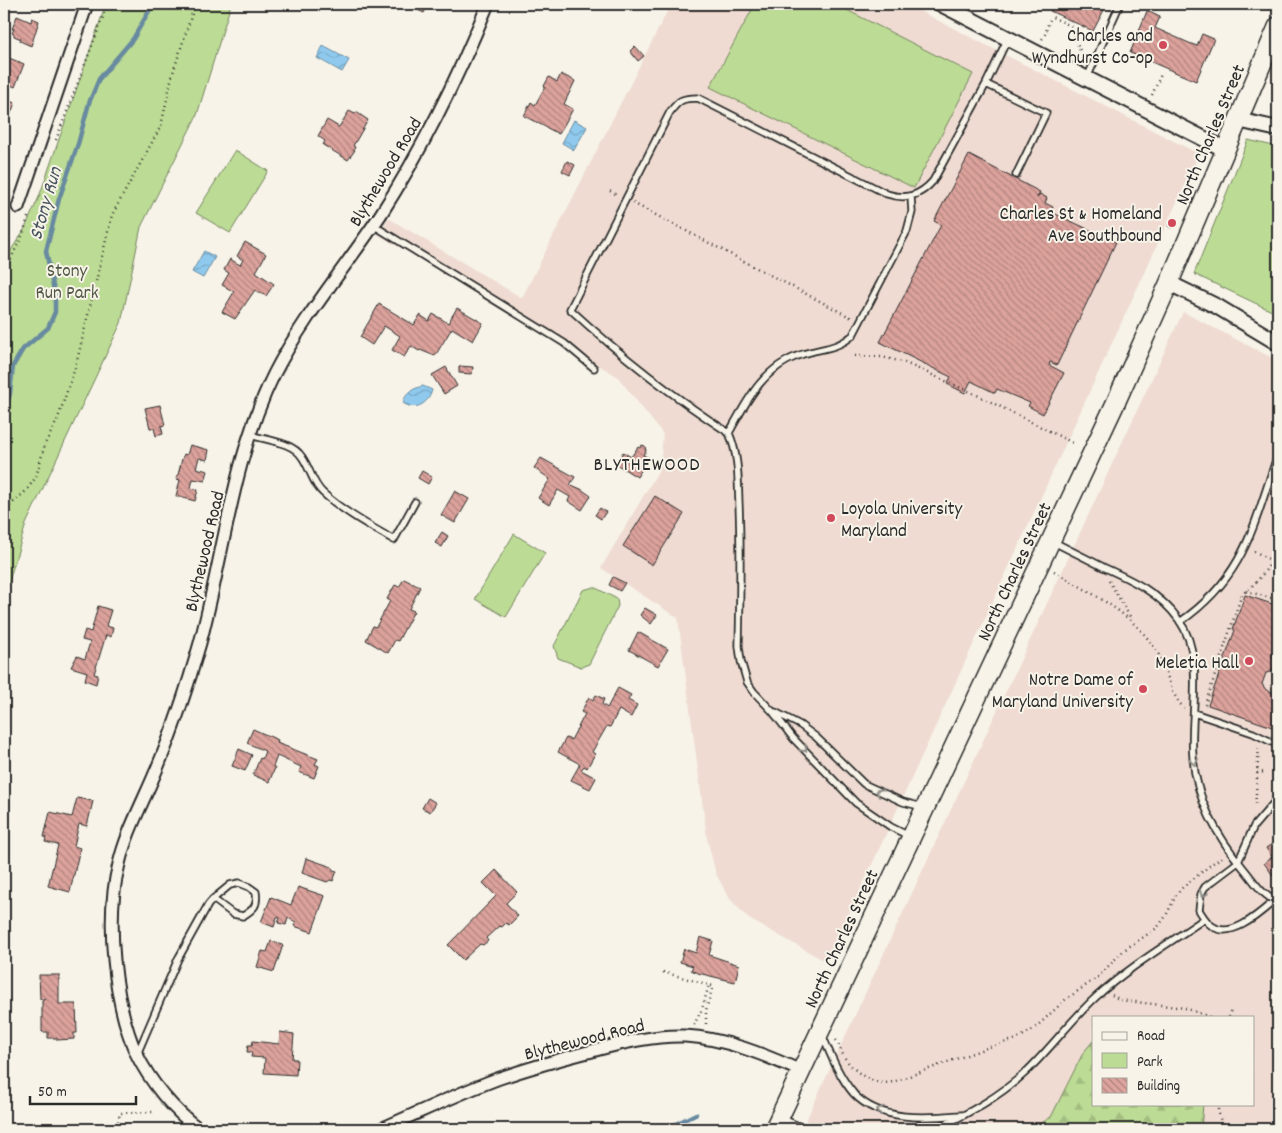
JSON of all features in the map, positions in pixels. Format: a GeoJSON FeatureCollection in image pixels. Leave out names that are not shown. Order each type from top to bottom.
{"type":"FeatureCollection","features":[{"type":"Feature","properties":{"kind":"main road","name":"North Charles Street"},"geometry":{"type":"LineString","coordinates":[[777,1123],[801,1071],[827,1035],[911,837],[1051,541],[1169,283],[1278,26]]}},
{"type":"Feature","properties":{"kind":"street"},"geometry":{"type":"LineString","coordinates":[[18,206],[87,4]]}},
{"type":"Feature","properties":{"kind":"street","name":"Blythewood Road"},"geometry":{"type":"LineString","coordinates":[[199,1129],[168,1100],[147,1072],[137,1054],[124,1014],[115,970],[112,932],[116,879],[126,842],[162,755],[191,673],[206,619],[240,472],[261,403],[285,354],[374,225],[431,130],[455,82],[488,4]]}},
{"type":"Feature","properties":{"kind":"street"},"geometry":{"type":"LineString","coordinates":[[949,6],[1226,150]]}},
{"type":"Feature","properties":{"kind":"street"},"geometry":{"type":"LineString","coordinates":[[1238,120],[1278,129]]}},
{"type":"Feature","properties":{"kind":"street"},"geometry":{"type":"LineString","coordinates":[[1169,283],[1227,312],[1278,343]]}},
{"type":"Feature","properties":{"kind":"street","name":"Blythewood Road"},"geometry":{"type":"LineString","coordinates":[[381,1129],[479,1086],[543,1064],[632,1042],[657,1038],[686,1036],[710,1040],[750,1051],[801,1071]]}},
{"type":"Feature","properties":{"kind":"lane"},"geometry":{"type":"LineString","coordinates":[[1087,78],[1120,4]]}},
{"type":"Feature","properties":{"kind":"lane"},"geometry":{"type":"LineString","coordinates":[[911,837],[891,827],[856,804],[793,738],[747,682],[739,646],[740,530],[738,475],[734,446],[729,433],[682,402],[643,372],[570,309],[670,112],[678,102],[688,98],[698,98],[887,194],[911,197],[920,193],[933,181],[986,84],[1008,38]]}},
{"type":"Feature","properties":{"kind":"lane"},"geometry":{"type":"LineString","coordinates":[[986,84],[1046,113],[1016,175]]}},
{"type":"Feature","properties":{"kind":"lane"},"geometry":{"type":"LineString","coordinates":[[729,433],[751,394],[768,374],[780,365],[803,354],[828,349],[846,342],[853,335],[907,231],[912,212],[911,197]]}},
{"type":"Feature","properties":{"kind":"lane"},"geometry":{"type":"LineString","coordinates":[[374,225],[564,343],[594,368]]}},
{"type":"Feature","properties":{"kind":"lane"},"geometry":{"type":"LineString","coordinates":[[250,436],[288,446],[298,451],[317,487],[325,495],[349,513],[394,540],[415,502]]}},
{"type":"Feature","properties":{"kind":"lane"},"geometry":{"type":"LineString","coordinates":[[1180,622],[1203,605],[1231,573],[1246,546],[1278,458]]}},
{"type":"Feature","properties":{"kind":"lane"},"geometry":{"type":"LineString","coordinates":[[1051,541],[1143,586],[1158,597],[1169,607],[1180,622],[1190,643],[1192,653],[1194,713],[1192,736],[1195,775],[1208,815],[1216,831],[1238,862],[1259,889],[1276,902],[1237,927],[1219,930],[1211,926],[1204,919],[1199,902],[1201,894],[1206,887],[1238,862],[1246,840],[1259,819],[1278,798]]}},
{"type":"Feature","properties":{"kind":"lane"},"geometry":{"type":"LineString","coordinates":[[773,712],[800,725],[816,737],[864,784],[903,802],[925,808]]}},
{"type":"Feature","properties":{"kind":"lane"},"geometry":{"type":"LineString","coordinates":[[1194,713],[1260,736],[1278,745]]}},
{"type":"Feature","properties":{"kind":"lane"},"geometry":{"type":"LineString","coordinates":[[137,1054],[178,958],[213,899],[230,885],[239,883],[256,892],[257,900],[253,910],[243,916],[233,914],[213,899]]}},
{"type":"Feature","properties":{"kind":"lane"},"geometry":{"type":"LineString","coordinates":[[936,1129],[992,1100],[1027,1071],[1086,1006],[1114,983],[1204,919]]}},
{"type":"Feature","properties":{"kind":"lane"},"geometry":{"type":"LineString","coordinates":[[827,1035],[835,1063],[849,1087],[872,1107],[897,1115],[912,1117],[929,1118],[963,1115]]}},
{"type":"Feature","properties":{"kind":"lane"},"geometry":{"type":"LineString","coordinates":[[777,1123],[805,1129]]}},
{"type":"Feature","properties":{"kind":"path"},"geometry":{"type":"LineString","coordinates":[[53,148],[75,86],[108,4]]}},
{"type":"Feature","properties":{"kind":"path"},"geometry":{"type":"LineString","coordinates":[[4,514],[7,508],[26,491],[36,477],[45,444],[57,421],[76,365],[112,215],[161,126],[172,76],[194,4]]}},
{"type":"Feature","properties":{"kind":"path"},"geometry":{"type":"LineString","coordinates":[[1042,39],[1047,33],[1047,22],[1052,17],[1056,18],[1071,26],[1083,59]]}},
{"type":"Feature","properties":{"kind":"path"},"geometry":{"type":"LineString","coordinates":[[1152,95],[1162,72]]}},
{"type":"Feature","properties":{"kind":"path"},"geometry":{"type":"LineString","coordinates":[[610,191],[860,322]]}},
{"type":"Feature","properties":{"kind":"path"},"geometry":{"type":"LineString","coordinates":[[4,273],[30,212]]}},
{"type":"Feature","properties":{"kind":"path"},"geometry":{"type":"LineString","coordinates":[[855,356],[882,357],[903,362],[975,394],[1075,444]]}},
{"type":"Feature","properties":{"kind":"path"},"geometry":{"type":"LineString","coordinates":[[1246,546],[1272,562]]}},
{"type":"Feature","properties":{"kind":"path"},"geometry":{"type":"LineString","coordinates":[[1205,704],[1242,594],[1260,579],[1272,562],[1278,547]]}},
{"type":"Feature","properties":{"kind":"path"},"geometry":{"type":"LineString","coordinates":[[1108,569],[1106,576],[1134,623],[1157,651],[1175,696],[1185,708],[1194,713]]}},
{"type":"Feature","properties":{"kind":"path"},"geometry":{"type":"LineString","coordinates":[[1054,571],[1109,603],[1134,623]]}},
{"type":"Feature","properties":{"kind":"path"},"geometry":{"type":"LineString","coordinates":[[1246,591],[1278,600]]}},
{"type":"Feature","properties":{"kind":"path"},"geometry":{"type":"LineString","coordinates":[[1259,819],[1255,810],[1260,736]]}},
{"type":"Feature","properties":{"kind":"path"},"geometry":{"type":"LineString","coordinates":[[1257,773],[1266,772]]}},
{"type":"Feature","properties":{"kind":"path"},"geometry":{"type":"LineString","coordinates":[[827,1035],[852,1066],[871,1080],[881,1083],[893,1082],[989,1047],[1017,1039],[1034,1029],[1061,1003],[1098,977],[1124,950],[1157,928],[1166,916],[1176,895],[1183,887],[1213,863],[1231,852]]}},
{"type":"Feature","properties":{"kind":"path"},"geometry":{"type":"LineString","coordinates":[[663,972],[710,985],[704,1010],[686,1036]]}},
{"type":"Feature","properties":{"kind":"path"},"geometry":{"type":"LineString","coordinates":[[1111,994],[1120,1000],[1185,1008],[1207,1016]]}},
{"type":"Feature","properties":{"kind":"path"},"geometry":{"type":"LineString","coordinates":[[1229,1016],[1231,1008]]}},
{"type":"Feature","properties":{"kind":"path"},"geometry":{"type":"LineString","coordinates":[[704,1010],[710,1040]]}},
{"type":"Feature","properties":{"kind":"path"},"geometry":{"type":"LineString","coordinates":[[1218,1106],[1223,1129]]}},
{"type":"Feature","properties":{"kind":"path"},"geometry":{"type":"LineString","coordinates":[[98,1129],[102,1127],[117,1127],[120,1113],[154,1112]]}},
{"type":"Feature","properties":{"kind":"shaded area","name":"Loyola University Maryland"},"geometry":{"type":"Polygon","coordinates":[[[671,4],[906,4],[1199,154],[827,962],[749,919],[730,899],[716,874],[707,838],[678,618],[601,568],[660,468],[663,434],[617,376],[377,234],[388,218],[522,298],[671,4]]]}},
{"type":"Feature","properties":{"kind":"shaded area","name":"Notre Dame of Maryland University"},"geometry":{"type":"Polygon","coordinates":[[[1183,312],[1278,361],[1278,1129],[802,1129],[1183,312]]]}},
{"type":"Feature","properties":{"kind":"green space","name":"Stony Run Park"},"geometry":{"type":"Polygon","coordinates":[[[106,4],[231,4],[197,115],[141,227],[121,323],[26,524],[4,598],[4,261],[24,230],[39,197],[106,4]]]}},
{"type":"Feature","properties":{"kind":"green space"},"geometry":{"type":"Polygon","coordinates":[[[755,4],[835,4],[973,74],[914,188],[710,87],[755,4]]]}},
{"type":"Feature","properties":{"kind":"green space"},"geometry":{"type":"Polygon","coordinates":[[[1248,140],[1278,147],[1278,314],[1194,274],[1248,140]]]}},
{"type":"Feature","properties":{"kind":"green space"},"geometry":{"type":"Polygon","coordinates":[[[235,150],[268,171],[230,233],[196,213],[235,150]]]}},
{"type":"Feature","properties":{"kind":"green space"},"geometry":{"type":"Polygon","coordinates":[[[514,534],[545,553],[506,617],[475,599],[514,534]]]}},
{"type":"Feature","properties":{"kind":"green space"},"geometry":{"type":"Polygon","coordinates":[[[594,587],[617,599],[618,606],[589,664],[581,667],[558,658],[554,646],[583,590],[594,587]]]}},
{"type":"Feature","properties":{"kind":"green space"},"geometry":{"type":"Polygon","coordinates":[[[1092,1042],[1092,1106],[1203,1106],[1201,1129],[1032,1129],[1051,1117],[1083,1053],[1092,1042]]]}},
{"type":"Feature","properties":{"kind":"water"},"geometry":{"type":"Polygon","coordinates":[[[323,46],[349,60],[342,72],[317,58],[323,46]]]}},
{"type":"Feature","properties":{"kind":"water"},"geometry":{"type":"Polygon","coordinates":[[[574,120],[587,127],[574,150],[562,143],[574,120]]]}},
{"type":"Feature","properties":{"kind":"water"},"geometry":{"type":"Polygon","coordinates":[[[204,251],[215,257],[203,278],[192,272],[204,251]]]}},
{"type":"Feature","properties":{"kind":"water"},"geometry":{"type":"Polygon","coordinates":[[[423,386],[432,390],[425,402],[413,407],[403,403],[410,392],[423,386]]]}},
{"type":"Feature","properties":{"kind":"building"},"geometry":{"type":"Polygon","coordinates":[[[405,4],[428,4],[424,13],[405,4]]]}},
{"type":"Feature","properties":{"kind":"building"},"geometry":{"type":"Polygon","coordinates":[[[1054,4],[1104,4],[1101,9],[1104,10],[1093,31],[1050,11],[1054,4]]]}},
{"type":"Feature","properties":{"kind":"building","name":"Charles and Wyndhurst Co-op"},"geometry":{"type":"Polygon","coordinates":[[[1147,11],[1160,17],[1155,28],[1189,43],[1197,46],[1202,34],[1214,39],[1196,81],[1130,53],[1147,11]]]}},
{"type":"Feature","properties":{"kind":"building"},"geometry":{"type":"Polygon","coordinates":[[[17,16],[31,22],[32,18],[39,21],[31,46],[20,41],[21,39],[12,33],[17,16]]]}},
{"type":"Feature","properties":{"kind":"building"},"geometry":{"type":"Polygon","coordinates":[[[635,46],[644,56],[638,61],[630,51],[635,46]]]}},
{"type":"Feature","properties":{"kind":"building"},"geometry":{"type":"Polygon","coordinates":[[[4,56],[24,64],[15,87],[4,82],[4,56]]]}},
{"type":"Feature","properties":{"kind":"building"},"geometry":{"type":"Polygon","coordinates":[[[561,74],[575,81],[564,104],[573,109],[559,134],[524,116],[531,102],[535,105],[549,77],[557,82],[561,74]]]}},
{"type":"Feature","properties":{"kind":"building"},"geometry":{"type":"Polygon","coordinates":[[[4,99],[15,103],[6,126],[4,125],[4,99]]]}},
{"type":"Feature","properties":{"kind":"building"},"geometry":{"type":"Polygon","coordinates":[[[349,111],[355,114],[356,112],[368,120],[353,146],[355,150],[348,160],[323,145],[325,141],[318,136],[327,120],[339,127],[349,111]]]}},
{"type":"Feature","properties":{"kind":"building"},"geometry":{"type":"Polygon","coordinates":[[[969,155],[1040,192],[1037,198],[1040,194],[1047,198],[1045,203],[1053,207],[1051,212],[1116,242],[1057,365],[1050,362],[1049,365],[1064,373],[1043,414],[1028,406],[1030,403],[997,389],[995,393],[971,381],[965,393],[947,384],[951,377],[880,342],[941,225],[934,221],[969,155]]]}},
{"type":"Feature","properties":{"kind":"building"},"geometry":{"type":"Polygon","coordinates":[[[567,161],[575,165],[570,175],[562,171],[567,161]]]}},
{"type":"Feature","properties":{"kind":"building","name":"Charles St & Homeland Ave Southbound"},"geometry":{"type":"Polygon","coordinates":[[[1172,219],[1176,221],[1172,228],[1168,226],[1172,219]]]}},
{"type":"Feature","properties":{"kind":"building"},"geometry":{"type":"Polygon","coordinates":[[[245,242],[266,254],[256,272],[274,284],[266,296],[255,290],[235,319],[222,312],[234,292],[222,285],[229,273],[224,270],[230,259],[240,265],[243,260],[237,256],[245,242]]]}},
{"type":"Feature","properties":{"kind":"building"},"geometry":{"type":"Polygon","coordinates":[[[379,304],[414,325],[420,315],[429,321],[433,314],[448,323],[457,308],[483,323],[473,341],[452,328],[435,356],[419,351],[411,346],[404,357],[392,350],[400,336],[384,326],[372,345],[360,337],[379,304]]]}},
{"type":"Feature","properties":{"kind":"building"},"geometry":{"type":"Polygon","coordinates":[[[459,366],[473,367],[472,374],[459,373],[459,366]]]}},
{"type":"Feature","properties":{"kind":"building"},"geometry":{"type":"Polygon","coordinates":[[[446,367],[457,386],[444,394],[432,375],[446,367]]]}},
{"type":"Feature","properties":{"kind":"building"},"geometry":{"type":"Polygon","coordinates":[[[160,405],[165,425],[161,426],[163,434],[156,436],[154,428],[150,428],[145,408],[160,405]]]}},
{"type":"Feature","properties":{"kind":"building"},"geometry":{"type":"Polygon","coordinates":[[[190,445],[209,450],[207,460],[199,458],[196,468],[208,471],[205,481],[193,479],[191,488],[198,490],[195,501],[176,496],[180,480],[177,479],[182,459],[184,454],[187,455],[190,445]]]}},
{"type":"Feature","properties":{"kind":"building"},"geometry":{"type":"Polygon","coordinates":[[[642,445],[645,446],[646,451],[643,455],[649,458],[637,477],[616,464],[623,452],[631,457],[638,447],[640,448],[642,445]]]}},
{"type":"Feature","properties":{"kind":"building"},"geometry":{"type":"Polygon","coordinates":[[[541,458],[575,477],[570,485],[581,489],[591,496],[582,510],[568,501],[570,497],[558,490],[549,505],[538,498],[550,479],[534,468],[541,458]]]}},
{"type":"Feature","properties":{"kind":"building"},"geometry":{"type":"Polygon","coordinates":[[[422,471],[432,477],[428,484],[418,478],[422,471]]]}},
{"type":"Feature","properties":{"kind":"building"},"geometry":{"type":"Polygon","coordinates":[[[455,491],[469,499],[455,523],[441,515],[455,491]]]}},
{"type":"Feature","properties":{"kind":"building"},"geometry":{"type":"Polygon","coordinates":[[[655,496],[684,514],[652,565],[623,546],[655,496]]]}},
{"type":"Feature","properties":{"kind":"building"},"geometry":{"type":"Polygon","coordinates":[[[600,508],[606,512],[601,519],[595,515],[600,508]]]}},
{"type":"Feature","properties":{"kind":"building"},"geometry":{"type":"Polygon","coordinates":[[[442,532],[448,536],[442,547],[435,543],[442,532]]]}},
{"type":"Feature","properties":{"kind":"building"},"geometry":{"type":"Polygon","coordinates":[[[613,577],[625,583],[620,591],[609,585],[613,577]]]}},
{"type":"Feature","properties":{"kind":"building"},"geometry":{"type":"Polygon","coordinates":[[[404,579],[420,587],[409,609],[414,611],[398,641],[395,640],[388,653],[366,640],[373,626],[376,627],[390,601],[387,599],[395,585],[399,587],[404,579]]]}},
{"type":"Feature","properties":{"kind":"building","name":"Meletia Hall"},"geometry":{"type":"Polygon","coordinates":[[[1245,595],[1278,606],[1278,644],[1272,656],[1275,664],[1271,672],[1266,673],[1262,684],[1266,690],[1278,694],[1278,729],[1208,705],[1235,630],[1233,629],[1245,595]]]}},
{"type":"Feature","properties":{"kind":"building"},"geometry":{"type":"Polygon","coordinates":[[[98,606],[111,610],[106,626],[113,628],[111,637],[106,635],[94,674],[98,675],[96,684],[85,680],[87,672],[71,667],[77,656],[85,659],[90,642],[82,640],[85,630],[91,632],[98,606]]]}},
{"type":"Feature","properties":{"kind":"building"},"geometry":{"type":"Polygon","coordinates":[[[645,608],[657,615],[651,624],[640,615],[645,608]]]}},
{"type":"Feature","properties":{"kind":"building"},"geometry":{"type":"Polygon","coordinates":[[[638,632],[668,649],[658,666],[629,650],[638,632]]]}},
{"type":"Feature","properties":{"kind":"building"},"geometry":{"type":"Polygon","coordinates":[[[618,688],[631,695],[628,700],[637,705],[631,717],[619,710],[610,727],[607,726],[592,752],[595,754],[587,768],[584,766],[581,770],[596,778],[590,789],[571,780],[580,764],[558,752],[566,738],[571,740],[585,714],[581,712],[589,697],[593,700],[596,695],[604,699],[602,704],[607,708],[618,688]]]}},
{"type":"Feature","properties":{"kind":"building"},"geometry":{"type":"Polygon","coordinates":[[[253,729],[278,740],[277,743],[318,759],[315,764],[319,766],[314,778],[299,772],[301,767],[277,756],[273,767],[275,768],[269,782],[253,775],[265,751],[247,743],[253,729]]]}},
{"type":"Feature","properties":{"kind":"building"},"geometry":{"type":"Polygon","coordinates":[[[239,749],[252,755],[245,771],[232,766],[239,749]]]}},
{"type":"Feature","properties":{"kind":"building"},"geometry":{"type":"Polygon","coordinates":[[[77,798],[93,801],[87,826],[79,824],[74,846],[80,848],[70,892],[48,886],[58,845],[45,842],[46,837],[44,837],[50,812],[72,817],[77,798]]]}},
{"type":"Feature","properties":{"kind":"building"},"geometry":{"type":"Polygon","coordinates":[[[428,798],[436,803],[430,812],[422,808],[428,798]]]}},
{"type":"Feature","properties":{"kind":"building"},"geometry":{"type":"Polygon","coordinates":[[[1278,840],[1277,881],[1264,863],[1272,857],[1266,848],[1278,840]]]}},
{"type":"Feature","properties":{"kind":"building"},"geometry":{"type":"Polygon","coordinates":[[[306,858],[332,867],[333,870],[337,871],[333,881],[327,882],[302,873],[306,858]]]}},
{"type":"Feature","properties":{"kind":"building"},"geometry":{"type":"Polygon","coordinates":[[[496,870],[517,892],[506,903],[518,916],[509,925],[506,923],[502,927],[499,926],[486,938],[488,941],[483,945],[480,944],[463,960],[448,945],[496,896],[483,883],[496,870]]]}},
{"type":"Feature","properties":{"kind":"building"},"geometry":{"type":"Polygon","coordinates":[[[298,887],[325,896],[312,932],[294,926],[296,922],[288,918],[286,925],[278,923],[280,918],[277,917],[274,927],[261,922],[271,897],[291,905],[298,887]]]}},
{"type":"Feature","properties":{"kind":"building"},"geometry":{"type":"Polygon","coordinates":[[[700,937],[713,941],[709,955],[739,965],[735,982],[698,973],[691,970],[693,966],[680,962],[684,949],[696,953],[700,937]]]}},
{"type":"Feature","properties":{"kind":"building"},"geometry":{"type":"Polygon","coordinates":[[[271,941],[283,945],[274,972],[257,967],[262,951],[267,952],[271,941]]]}},
{"type":"Feature","properties":{"kind":"building"},"geometry":{"type":"Polygon","coordinates":[[[39,975],[59,975],[59,1004],[76,1004],[77,1033],[74,1033],[74,1039],[57,1040],[57,1038],[48,1038],[48,1032],[42,1032],[42,1001],[45,999],[40,999],[39,975]]]}},
{"type":"Feature","properties":{"kind":"building"},"geometry":{"type":"Polygon","coordinates":[[[280,1032],[294,1034],[292,1059],[297,1059],[296,1075],[264,1073],[265,1058],[251,1057],[252,1052],[247,1052],[248,1045],[252,1045],[253,1041],[279,1044],[280,1032]]]}},
{"type":"Feature","properties":{"kind":"waterway","name":"Stony Run"},"geometry":{"type":"LineString","coordinates":[[4,416],[10,393],[13,366],[23,349],[48,328],[55,312],[55,296],[46,251],[59,199],[78,144],[89,103],[99,79],[133,39],[153,4]]}},
{"type":"Feature","properties":{"kind":"waterway"},"geometry":{"type":"LineString","coordinates":[[666,1129],[696,1114]]}},
{"type":"Feature","properties":{"kind":"place","name":"Charles and Wyndhurst Co-op"},"geometry":{"type":"Point","coordinates":[1163,45]}},
{"type":"Feature","properties":{"kind":"place","name":"Charles St & Homeland Ave Southbound"},"geometry":{"type":"Point","coordinates":[1172,223]}},
{"type":"Feature","properties":{"kind":"place","name":"Loyola University Maryland"},"geometry":{"type":"Point","coordinates":[831,518]}},
{"type":"Feature","properties":{"kind":"place","name":"Meletia Hall"},"geometry":{"type":"Point","coordinates":[1249,661]}},
{"type":"Feature","properties":{"kind":"place","name":"Notre Dame of Maryland University"},"geometry":{"type":"Point","coordinates":[1143,689]}},
{"type":"Feature","properties":{"kind":"district","name":"BLYTHEWOOD"},"geometry":{"type":"Point","coordinates":[647,463]}}]}
